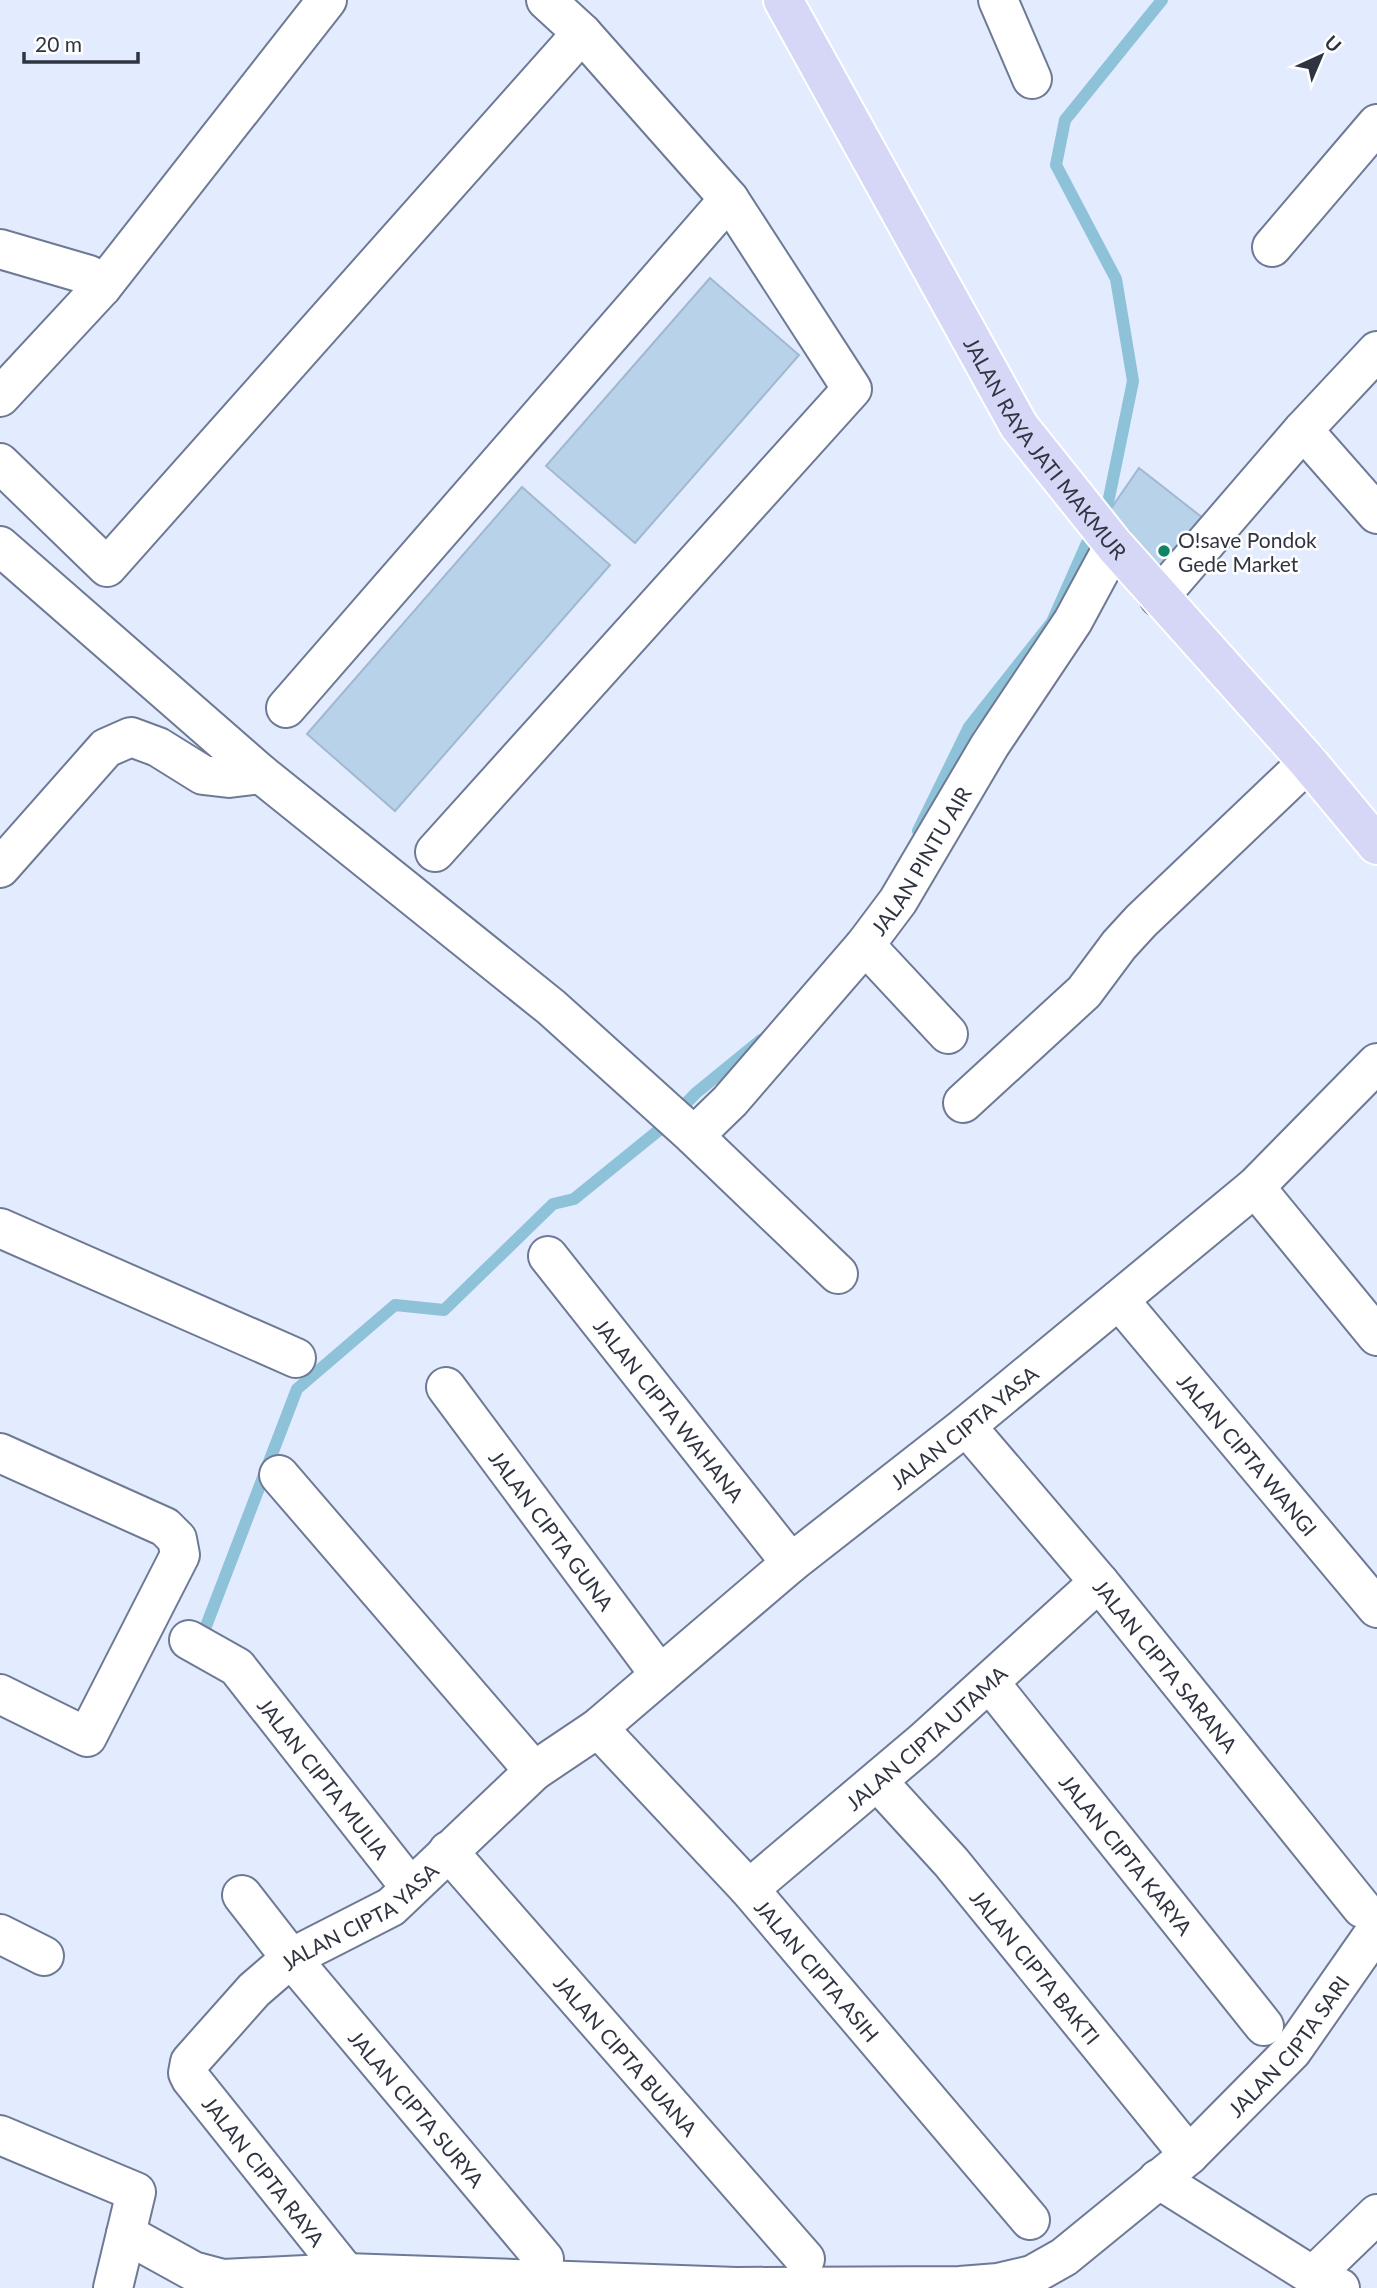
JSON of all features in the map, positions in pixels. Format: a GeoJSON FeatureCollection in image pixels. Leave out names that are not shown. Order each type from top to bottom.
{"type":"FeatureCollection","features":[{"type":"Feature","properties":{"kind":"main road","name":"JALAN RAYA JATI MAKMUR"},"geometry":{"type":"LineString","coordinates":[[783,0],[1019,426],[1114,545],[1308,762],[1377,845]]}},
{"type":"Feature","properties":{"kind":"street"},"geometry":{"type":"LineString","coordinates":[[0,397],[102,287],[327,0]]}},
{"type":"Feature","properties":{"kind":"street"},"geometry":{"type":"LineString","coordinates":[[435,852],[852,389],[729,199],[582,33],[546,0]]}},
{"type":"Feature","properties":{"kind":"street"},"geometry":{"type":"LineString","coordinates":[[998,0],[1032,79]]}},
{"type":"Feature","properties":{"kind":"street"},"geometry":{"type":"LineString","coordinates":[[0,463],[107,567],[582,33]]}},
{"type":"Feature","properties":{"kind":"street"},"geometry":{"type":"LineString","coordinates":[[1272,247],[1377,124]]}},
{"type":"Feature","properties":{"kind":"street"},"geometry":{"type":"LineString","coordinates":[[286,708],[729,199]]}},
{"type":"Feature","properties":{"kind":"street"},"geometry":{"type":"LineString","coordinates":[[0,249],[89,275],[102,287]]}},
{"type":"Feature","properties":{"kind":"street"},"geometry":{"type":"LineString","coordinates":[[1159,597],[1303,430],[1377,351]]}},
{"type":"Feature","properties":{"kind":"street"},"geometry":{"type":"LineString","coordinates":[[1303,430],[1377,514]]}},
{"type":"Feature","properties":{"kind":"street","name":"JALAN PINTU AIR"},"geometry":{"type":"LineString","coordinates":[[680,1125],[720,1113],[864,945],[898,901],[990,745],[1073,621],[1114,545]]}},
{"type":"Feature","properties":{"kind":"street"},"geometry":{"type":"LineString","coordinates":[[0,546],[261,774],[551,1007],[838,1274]]}},
{"type":"Feature","properties":{"kind":"street"},"geometry":{"type":"LineString","coordinates":[[0,868],[106,748],[131,737],[158,747],[203,775],[229,778],[261,774]]}},
{"type":"Feature","properties":{"kind":"street"},"geometry":{"type":"LineString","coordinates":[[963,1103],[1084,992],[1119,945],[1141,921],[1308,762]]}},
{"type":"Feature","properties":{"kind":"street"},"geometry":{"type":"LineString","coordinates":[[864,945],[948,1034]]}},
{"type":"Feature","properties":{"kind":"street","name":"JALAN CIPTA YASA"},"geometry":{"type":"LineString","coordinates":[[188,2067],[254,1990],[291,1958],[391,1907],[534,1770],[598,1728],[791,1563],[966,1426],[1255,1187],[1377,1063]]}},
{"type":"Feature","properties":{"kind":"street"},"geometry":{"type":"LineString","coordinates":[[1255,1187],[1377,1336]]}},
{"type":"Feature","properties":{"kind":"street"},"geometry":{"type":"LineString","coordinates":[[0,1228],[296,1358]]}},
{"type":"Feature","properties":{"kind":"street","name":"JALAN CIPTA WAHANA"},"geometry":{"type":"LineString","coordinates":[[548,1256],[791,1563]]}},
{"type":"Feature","properties":{"kind":"street","name":"JALAN CIPTA WANGI"},"geometry":{"type":"LineString","coordinates":[[1119,1300],[1377,1608]]}},
{"type":"Feature","properties":{"kind":"street","name":"JALAN CIPTA GUNA"},"geometry":{"type":"LineString","coordinates":[[446,1387],[660,1675]]}},
{"type":"Feature","properties":{"kind":"street","name":"JALAN CIPTA SARANA"},"geometry":{"type":"LineString","coordinates":[[966,1426],[1099,1581],[1369,1919]]}},
{"type":"Feature","properties":{"kind":"street"},"geometry":{"type":"LineString","coordinates":[[0,1453],[165,1527],[177,1539],[180,1555],[87,1737],[0,1694]]}},
{"type":"Feature","properties":{"kind":"street"},"geometry":{"type":"LineString","coordinates":[[279,1475],[534,1770]]}},
{"type":"Feature","properties":{"kind":"street","name":"JALAN CIPTA UTAMA"},"geometry":{"type":"LineString","coordinates":[[749,1889],[878,1782],[990,1683],[1099,1581]]}},
{"type":"Feature","properties":{"kind":"street","name":"JALAN CIPTA MULIA"},"geometry":{"type":"LineString","coordinates":[[189,1640],[237,1667],[410,1887]]}},
{"type":"Feature","properties":{"kind":"street","name":"JALAN CIPTA KARYA"},"geometry":{"type":"LineString","coordinates":[[990,1683],[1264,2026]]}},
{"type":"Feature","properties":{"kind":"street","name":"JALAN CIPTA ASIH"},"geometry":{"type":"LineString","coordinates":[[598,1728],[749,1889],[1030,2220]]}},
{"type":"Feature","properties":{"kind":"street","name":"JALAN CIPTA BAKTI"},"geometry":{"type":"LineString","coordinates":[[878,1782],[951,1862],[1189,2155]]}},
{"type":"Feature","properties":{"kind":"street","name":"JALAN CIPTA BUANA"},"geometry":{"type":"LineString","coordinates":[[448,1851],[805,2259]]}},
{"type":"Feature","properties":{"kind":"street","name":"JALAN CIPTA SURYA"},"geometry":{"type":"LineString","coordinates":[[242,1895],[291,1958],[556,2276]]}},
{"type":"Feature","properties":{"kind":"street","name":"JALAN CIPTA SARI"},"geometry":{"type":"LineString","coordinates":[[126,2234],[193,2271],[223,2279],[346,2273],[556,2276],[837,2288],[960,2287],[998,2283],[1032,2275],[1064,2257],[1189,2155],[1292,2051],[1369,1919]]}},
{"type":"Feature","properties":{"kind":"street"},"geometry":{"type":"LineString","coordinates":[[0,1934],[44,1956]]}},
{"type":"Feature","properties":{"kind":"street","name":"JALAN CIPTA RAYA"},"geometry":{"type":"LineString","coordinates":[[188,2067],[191,2079],[346,2273]]}},
{"type":"Feature","properties":{"kind":"street"},"geometry":{"type":"LineString","coordinates":[[0,2135],[136,2192],[113,2288]]}},
{"type":"Feature","properties":{"kind":"street"},"geometry":{"type":"LineString","coordinates":[[1158,2179],[1331,2285],[1377,2214]]}},
{"type":"Feature","properties":{"kind":"building"},"geometry":{"type":"Polygon","coordinates":[[[710,278],[799,355],[635,543],[546,466],[710,278]]]}},
{"type":"Feature","properties":{"kind":"building","name":"O!save Pondok Gede Market"},"geometry":{"type":"Polygon","coordinates":[[[1139,468],[1208,522],[1164,579],[1110,510],[1139,468]]]}},
{"type":"Feature","properties":{"kind":"building"},"geometry":{"type":"Polygon","coordinates":[[[522,487],[610,565],[395,811],[307,734],[522,487]]]}},
{"type":"Feature","properties":{"kind":"waterway"},"geometry":{"type":"LineString","coordinates":[[1108,503],[1133,381],[1116,279],[1056,165],[1065,120],[1162,0]]}},
{"type":"Feature","properties":{"kind":"waterway"},"geometry":{"type":"LineString","coordinates":[[918,831],[969,727],[1052,622],[1087,543]]}},
{"type":"Feature","properties":{"kind":"waterway"},"geometry":{"type":"LineString","coordinates":[[203,1634],[297,1389],[395,1305],[444,1310],[553,1204],[574,1199],[664,1126],[696,1093],[761,1040]]}},
{"type":"Feature","properties":{"kind":"place","name":"O!save Pondok Gede Market"},"geometry":{"type":"Point","coordinates":[1164,551]}}]}
